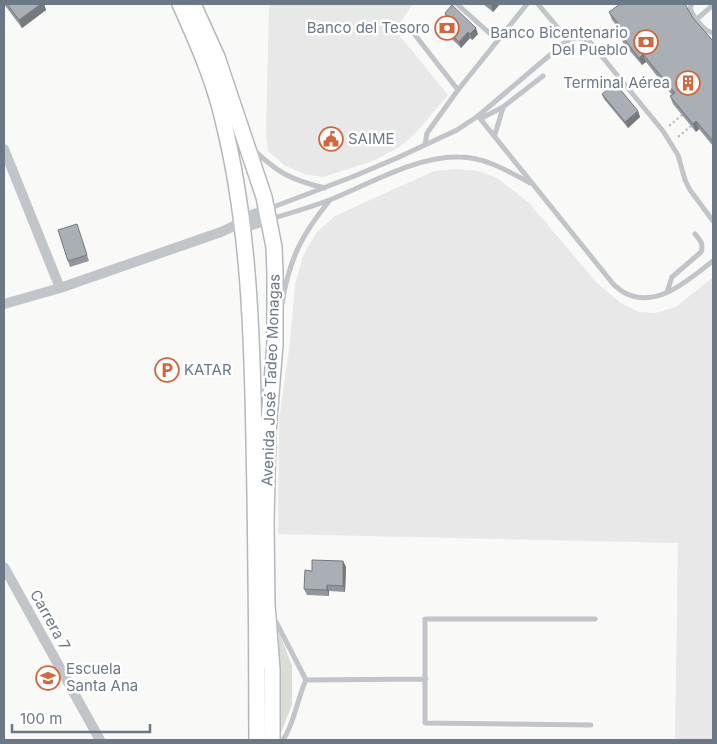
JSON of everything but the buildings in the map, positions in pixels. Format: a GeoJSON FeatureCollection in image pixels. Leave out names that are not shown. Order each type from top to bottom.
{"type":"FeatureCollection","features":[{"type":"Feature","properties":{"kind":"main road","name":"Avenida José Tadeo Monagas"},"geometry":{"type":"LineString","coordinates":[[180,4],[206,64],[223,119],[233,164],[240,224],[252,363],[257,615],[257,740]]}},
{"type":"Feature","properties":{"kind":"main road","name":"Avenida José Tadeo Monagas"},"geometry":{"type":"LineString","coordinates":[[193,4],[217,57],[269,214],[275,273],[275,344],[268,432],[266,522],[267,605],[272,669],[272,740]]}},
{"type":"Feature","properties":{"kind":"street"},"geometry":{"type":"LineString","coordinates":[[4,149],[60,288]]}},
{"type":"Feature","properties":{"kind":"street"},"geometry":{"type":"LineString","coordinates":[[4,304],[60,288],[269,214]]}},
{"type":"Feature","properties":{"kind":"street","name":"Carrera 7"},"geometry":{"type":"LineString","coordinates":[[4,567],[6,578],[100,740]]}},
{"type":"Feature","properties":{"kind":"lane"},"geometry":{"type":"LineString","coordinates":[[457,4],[497,40]]}},
{"type":"Feature","properties":{"kind":"lane"},"geometry":{"type":"LineString","coordinates":[[425,145],[427,133],[458,90],[527,4]]}},
{"type":"Feature","properties":{"kind":"lane"},"geometry":{"type":"LineString","coordinates":[[538,4],[568,40]]}},
{"type":"Feature","properties":{"kind":"lane"},"geometry":{"type":"LineString","coordinates":[[692,4],[690,8],[697,19],[708,32],[713,33]]}},
{"type":"Feature","properties":{"kind":"lane"},"geometry":{"type":"LineString","coordinates":[[697,19],[713,5]]}},
{"type":"Feature","properties":{"kind":"lane"},"geometry":{"type":"LineString","coordinates":[[408,26],[458,90]]}},
{"type":"Feature","properties":{"kind":"lane"},"geometry":{"type":"LineString","coordinates":[[480,117],[568,40],[583,38],[590,42],[657,123],[678,155],[690,190],[713,221]]}},
{"type":"Feature","properties":{"kind":"lane"},"geometry":{"type":"LineString","coordinates":[[269,214],[397,158],[503,107],[543,76]]}},
{"type":"Feature","properties":{"kind":"lane"},"geometry":{"type":"LineString","coordinates":[[495,134],[503,107]]}},
{"type":"Feature","properties":{"kind":"lane"},"geometry":{"type":"LineString","coordinates":[[480,117],[614,285],[626,294],[640,297],[655,296],[667,292],[682,284],[713,261]]}},
{"type":"Feature","properties":{"kind":"lane"},"geometry":{"type":"LineString","coordinates":[[246,143],[271,166],[286,176],[326,188]]}},
{"type":"Feature","properties":{"kind":"lane"},"geometry":{"type":"LineString","coordinates":[[269,214],[330,199],[402,169],[439,158],[460,156],[494,164],[533,184]]}},
{"type":"Feature","properties":{"kind":"lane"},"geometry":{"type":"LineString","coordinates":[[397,158],[402,169]]}},
{"type":"Feature","properties":{"kind":"lane"},"geometry":{"type":"LineString","coordinates":[[275,344],[284,288],[296,250],[311,224],[330,199]]}},
{"type":"Feature","properties":{"kind":"lane"},"geometry":{"type":"LineString","coordinates":[[667,292],[672,277],[701,252],[703,247],[696,234]]}},
{"type":"Feature","properties":{"kind":"lane"},"geometry":{"type":"LineString","coordinates":[[267,605],[306,680]]}},
{"type":"Feature","properties":{"kind":"lane"},"geometry":{"type":"LineString","coordinates":[[591,725],[425,724],[425,619],[595,619]]}},
{"type":"Feature","properties":{"kind":"lane"},"geometry":{"type":"LineString","coordinates":[[306,680],[426,679]]}},
{"type":"Feature","properties":{"kind":"lane"},"geometry":{"type":"LineString","coordinates":[[284,740],[296,712],[299,695],[306,680]]}},
{"type":"Feature","properties":{"kind":"path"},"geometry":{"type":"LineString","coordinates":[[667,127],[682,115]]}},
{"type":"Feature","properties":{"kind":"path"},"geometry":{"type":"LineString","coordinates":[[678,137],[691,126]]}},
{"type":"Feature","properties":{"kind":"shaded area"},"geometry":{"type":"Polygon","coordinates":[[[269,4],[413,4],[395,30],[448,95],[414,135],[398,148],[373,161],[323,177],[304,174],[284,165],[268,151],[266,136],[269,4]]]}},
{"type":"Feature","properties":{"kind":"shaded area"},"geometry":{"type":"Polygon","coordinates":[[[456,169],[478,171],[497,178],[529,203],[597,283],[621,303],[639,312],[656,313],[676,307],[713,277],[713,740],[675,740],[678,543],[278,534],[279,421],[290,342],[295,285],[303,256],[316,233],[335,216],[434,171],[456,169]]]}},
{"type":"Feature","properties":{"kind":"shaded area"},"geometry":{"type":"Polygon","coordinates":[[[279,632],[292,666],[292,705],[278,740],[279,632]]]}},
{"type":"Feature","properties":{"kind":"place","name":"Banco del Tesoro"},"geometry":{"type":"Point","coordinates":[447,28]}},
{"type":"Feature","properties":{"kind":"place","name":"Banco Bicentenario Del Pueblo"},"geometry":{"type":"Point","coordinates":[646,42]}},
{"type":"Feature","properties":{"kind":"place","name":"Terminal Aérea"},"geometry":{"type":"Point","coordinates":[688,83]}},
{"type":"Feature","properties":{"kind":"place","name":"SAIME"},"geometry":{"type":"Point","coordinates":[331,139]}},
{"type":"Feature","properties":{"kind":"place","name":"KATAR"},"geometry":{"type":"Point","coordinates":[167,370]}},
{"type":"Feature","properties":{"kind":"place","name":"Escuela Santa Ana"},"geometry":{"type":"Point","coordinates":[48,678]}}]}
